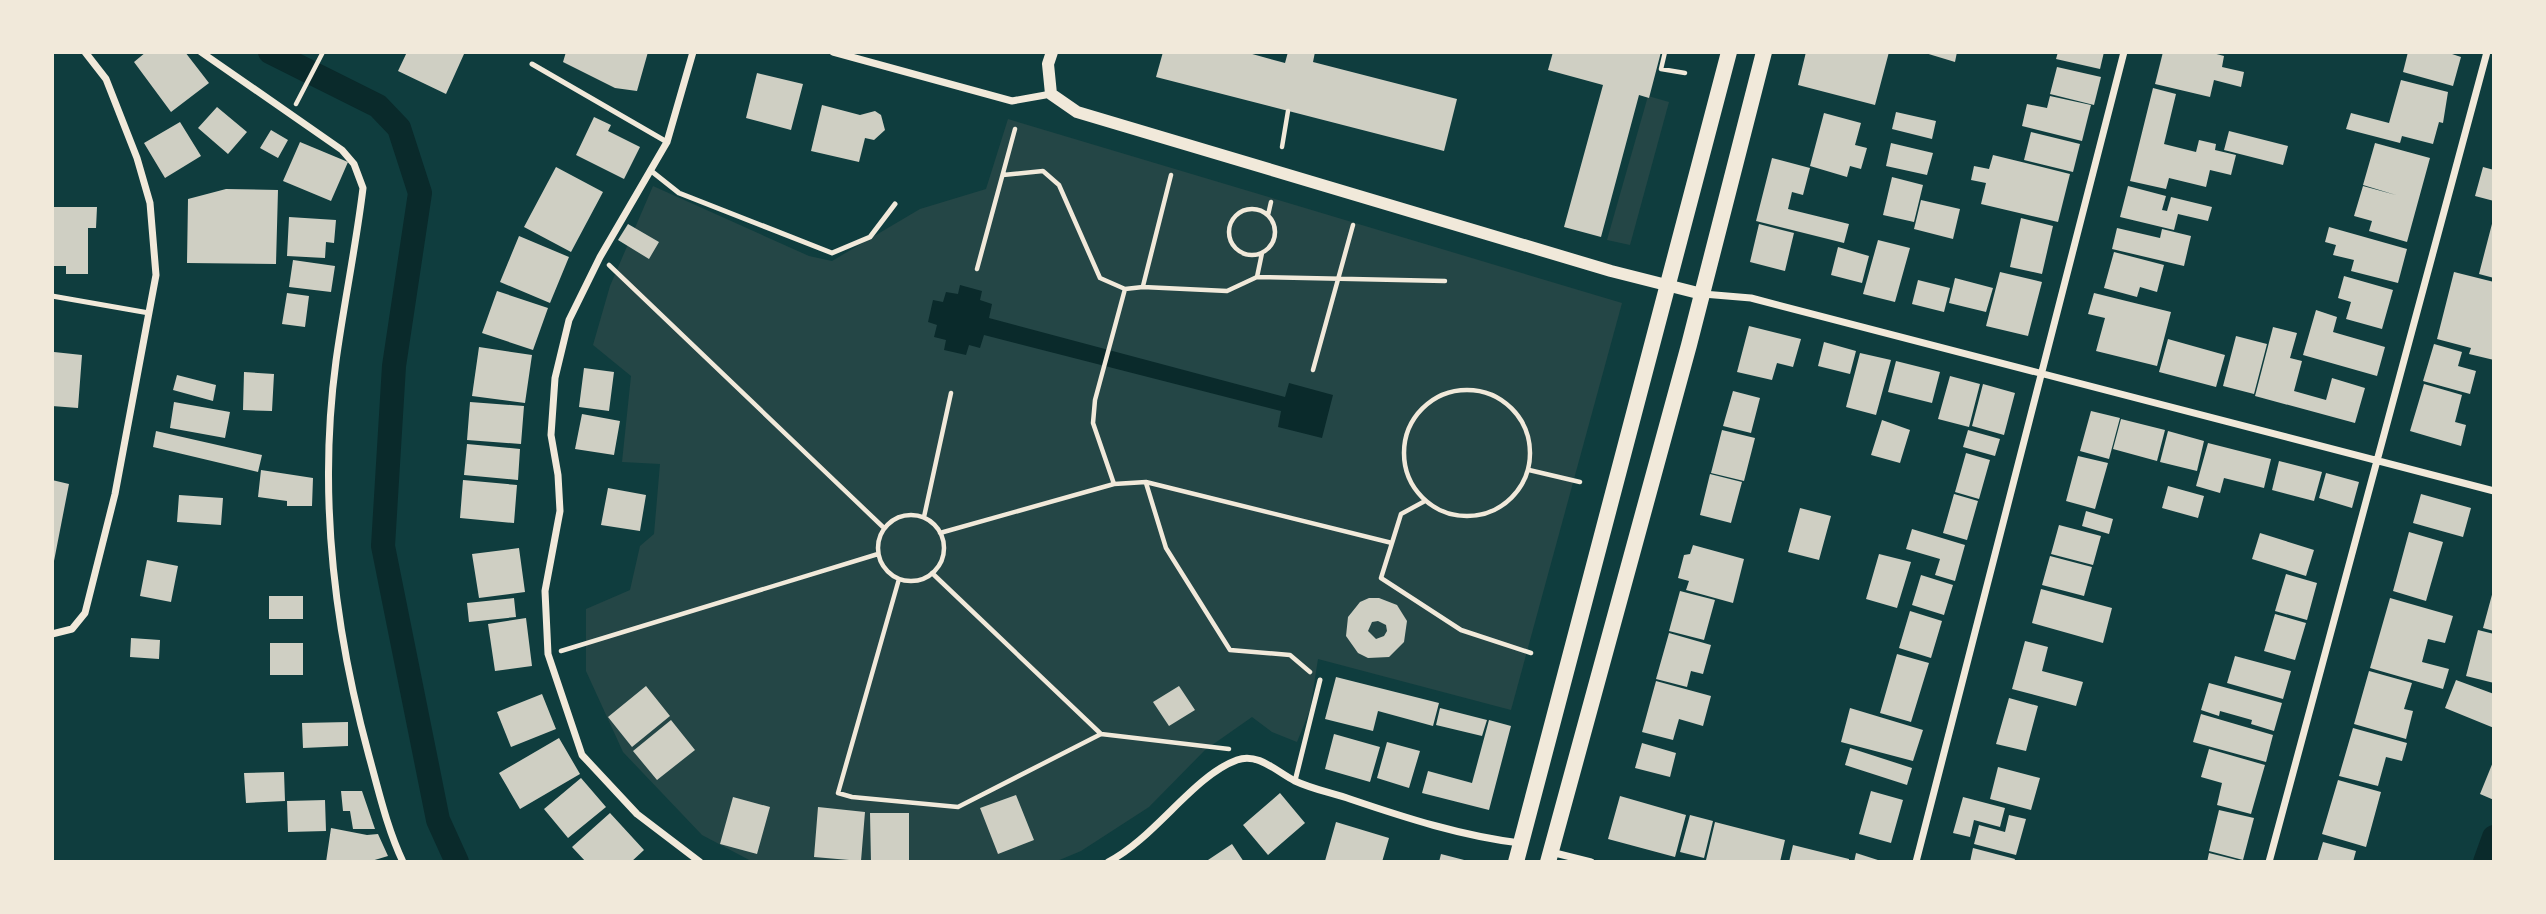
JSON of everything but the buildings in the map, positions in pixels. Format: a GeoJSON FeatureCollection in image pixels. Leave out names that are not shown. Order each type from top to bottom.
{"type":"FeatureCollection","features":[{"type":"Feature","properties":{"kind":"main road"},"geometry":{"type":"LineString","coordinates":[[1516,862],[1729,52]]}},
{"type":"Feature","properties":{"kind":"main road"},"geometry":{"type":"LineString","coordinates":[[1549,857],[1702,294],[1764,52]]}},
{"type":"Feature","properties":{"kind":"street"},"geometry":{"type":"LineString","coordinates":[[52,634],[72,629],[85,612],[115,494],[156,275],[150,203],[137,158],[106,79],[85,52]]}},
{"type":"Feature","properties":{"kind":"street"},"geometry":{"type":"LineString","coordinates":[[201,52],[342,150],[354,164],[363,188],[335,363],[329,540],[340,622],[361,726],[391,836],[403,862]]}},
{"type":"Feature","properties":{"kind":"street"},"geometry":{"type":"LineString","coordinates":[[693,52],[667,142],[600,257],[569,320],[555,378],[551,435],[558,475],[560,511],[545,591],[548,654],[582,755],[637,814],[700,862]]}},
{"type":"Feature","properties":{"kind":"street"},"geometry":{"type":"LineString","coordinates":[[834,52],[1012,101],[1051,94],[1077,112],[1669,287],[1702,294],[1751,298],[2494,491]]}},
{"type":"Feature","properties":{"kind":"street"},"geometry":{"type":"LineString","coordinates":[[1051,94],[1048,64],[1052,52]]}},
{"type":"Feature","properties":{"kind":"street"},"geometry":{"type":"LineString","coordinates":[[1916,862],[2124,52]]}},
{"type":"Feature","properties":{"kind":"street"},"geometry":{"type":"LineString","coordinates":[[2269,862],[2487,52]]}},
{"type":"Feature","properties":{"kind":"street"},"geometry":{"type":"LineString","coordinates":[[1108,862],[1152,830],[1216,770],[1240,758],[1262,761],[1295,781],[1409,820],[1490,840],[1521,844]]}},
{"type":"Feature","properties":{"kind":"street"},"geometry":{"type":"LineString","coordinates":[[1549,857],[1591,862]]}},
{"type":"Feature","properties":{"kind":"lane"},"geometry":{"type":"LineString","coordinates":[[532,64],[667,142]]}},
{"type":"Feature","properties":{"kind":"lane"},"geometry":{"type":"LineString","coordinates":[[650,170],[679,193],[832,253],[870,237],[895,204]]}},
{"type":"Feature","properties":{"kind":"lane"},"geometry":{"type":"LineString","coordinates":[[52,296],[149,313]]}},
{"type":"Feature","properties":{"kind":"lane"},"geometry":{"type":"LineString","coordinates":[[1295,781],[1320,680]]}},
{"type":"Feature","properties":{"kind":"path"},"geometry":{"type":"LineString","coordinates":[[305,87],[323,52]]}},
{"type":"Feature","properties":{"kind":"path"},"geometry":{"type":"LineString","coordinates":[[1665,52],[1661,68],[1685,74]]}},
{"type":"Feature","properties":{"kind":"path"},"geometry":{"type":"LineString","coordinates":[[1282,147],[1288,111]]}},
{"type":"Feature","properties":{"kind":"path"},"geometry":{"type":"LineString","coordinates":[[977,269],[1016,129]]}},
{"type":"Feature","properties":{"kind":"path"},"geometry":{"type":"LineString","coordinates":[[1003,175],[1043,171],[1059,185],[1100,278],[1125,289],[1143,287],[1227,291],[1257,277],[1445,281]]}},
{"type":"Feature","properties":{"kind":"path"},"geometry":{"type":"LineString","coordinates":[[1143,287],[1171,175]]}},
{"type":"Feature","properties":{"kind":"path"},"geometry":{"type":"LineString","coordinates":[[1268,215],[1270,202]]}},
{"type":"Feature","properties":{"kind":"path"},"geometry":{"type":"LineString","coordinates":[[1257,277],[1263,252],[1273,242],[1273,221],[1268,215],[1247,209],[1240,212],[1230,224],[1230,239],[1234,246],[1248,254],[1263,252]]}},
{"type":"Feature","properties":{"kind":"path"},"geometry":{"type":"LineString","coordinates":[[1313,370],[1353,225]]}},
{"type":"Feature","properties":{"kind":"path"},"geometry":{"type":"LineString","coordinates":[[600,257],[884,528]]}},
{"type":"Feature","properties":{"kind":"path"},"geometry":{"type":"LineString","coordinates":[[1114,484],[1093,423],[1095,400],[1125,289]]}},
{"type":"Feature","properties":{"kind":"path"},"geometry":{"type":"LineString","coordinates":[[1479,391],[1498,398],[1514,411],[1526,428],[1531,448],[1528,470],[1520,489],[1505,504],[1486,514],[1465,517],[1444,513],[1425,502],[1408,476],[1404,446],[1409,426],[1421,409],[1448,393],[1479,391]]}},
{"type":"Feature","properties":{"kind":"path"},"geometry":{"type":"LineString","coordinates":[[924,517],[951,393]]}},
{"type":"Feature","properties":{"kind":"path"},"geometry":{"type":"LineString","coordinates":[[1528,470],[1580,482]]}},
{"type":"Feature","properties":{"kind":"path"},"geometry":{"type":"LineString","coordinates":[[1146,482],[1166,548],[1230,650],[1290,655],[1320,680]]}},
{"type":"Feature","properties":{"kind":"path"},"geometry":{"type":"LineString","coordinates":[[940,533],[1114,484],[1146,482],[1392,543]]}},
{"type":"Feature","properties":{"kind":"path"},"geometry":{"type":"LineString","coordinates":[[1425,502],[1401,514],[1381,578],[1461,630],[1531,653]]}},
{"type":"Feature","properties":{"kind":"path"},"geometry":{"type":"LineString","coordinates":[[902,516],[924,517],[940,533],[943,555],[932,573],[922,579],[899,579],[882,565],[878,554],[884,528],[902,516]]}},
{"type":"Feature","properties":{"kind":"path"},"geometry":{"type":"LineString","coordinates":[[548,654],[878,554]]}},
{"type":"Feature","properties":{"kind":"path"},"geometry":{"type":"LineString","coordinates":[[932,573],[1101,734]]}},
{"type":"Feature","properties":{"kind":"path"},"geometry":{"type":"LineString","coordinates":[[899,579],[838,793],[852,797],[958,807],[1101,734],[1227,747],[1240,758]]}},
{"type":"Feature","properties":{"kind":"shaded area"},"geometry":{"type":"Polygon","coordinates":[[[1648,96],[1669,102],[1630,245],[1607,240],[1648,96]]]}},
{"type":"Feature","properties":{"kind":"shaded area"},"geometry":{"type":"Polygon","coordinates":[[[1008,119],[1622,303],[1511,710],[1318,659],[1310,710],[1297,742],[1272,732],[1252,717],[1205,750],[1149,807],[1081,851],[1057,861],[753,862],[702,835],[623,752],[586,671],[586,609],[630,590],[640,546],[654,534],[660,464],[622,462],[631,376],[593,345],[610,286],[653,186],[809,256],[832,261],[920,209],[986,189],[1008,119]]]}},
{"type":"Feature","properties":{"kind":"shaded area"},"geometry":{"type":"Polygon","coordinates":[[[960,285],[982,291],[980,300],[992,304],[989,318],[1285,397],[1289,383],[1333,395],[1322,438],[1278,427],[1281,411],[984,335],[980,348],[969,345],[966,355],[944,350],[946,340],[934,337],[937,325],[928,322],[933,300],[943,302],[946,292],[958,294],[960,285]]]}},
{"type":"Feature","properties":{"kind":"waterway"},"geometry":{"type":"LineString","coordinates":[[270,52],[378,106],[399,128],[420,193],[394,366],[383,546],[438,820],[457,862]]}},
{"type":"Feature","properties":{"kind":"waterway"},"geometry":{"type":"LineString","coordinates":[[2485,862],[2494,837]]}}]}
